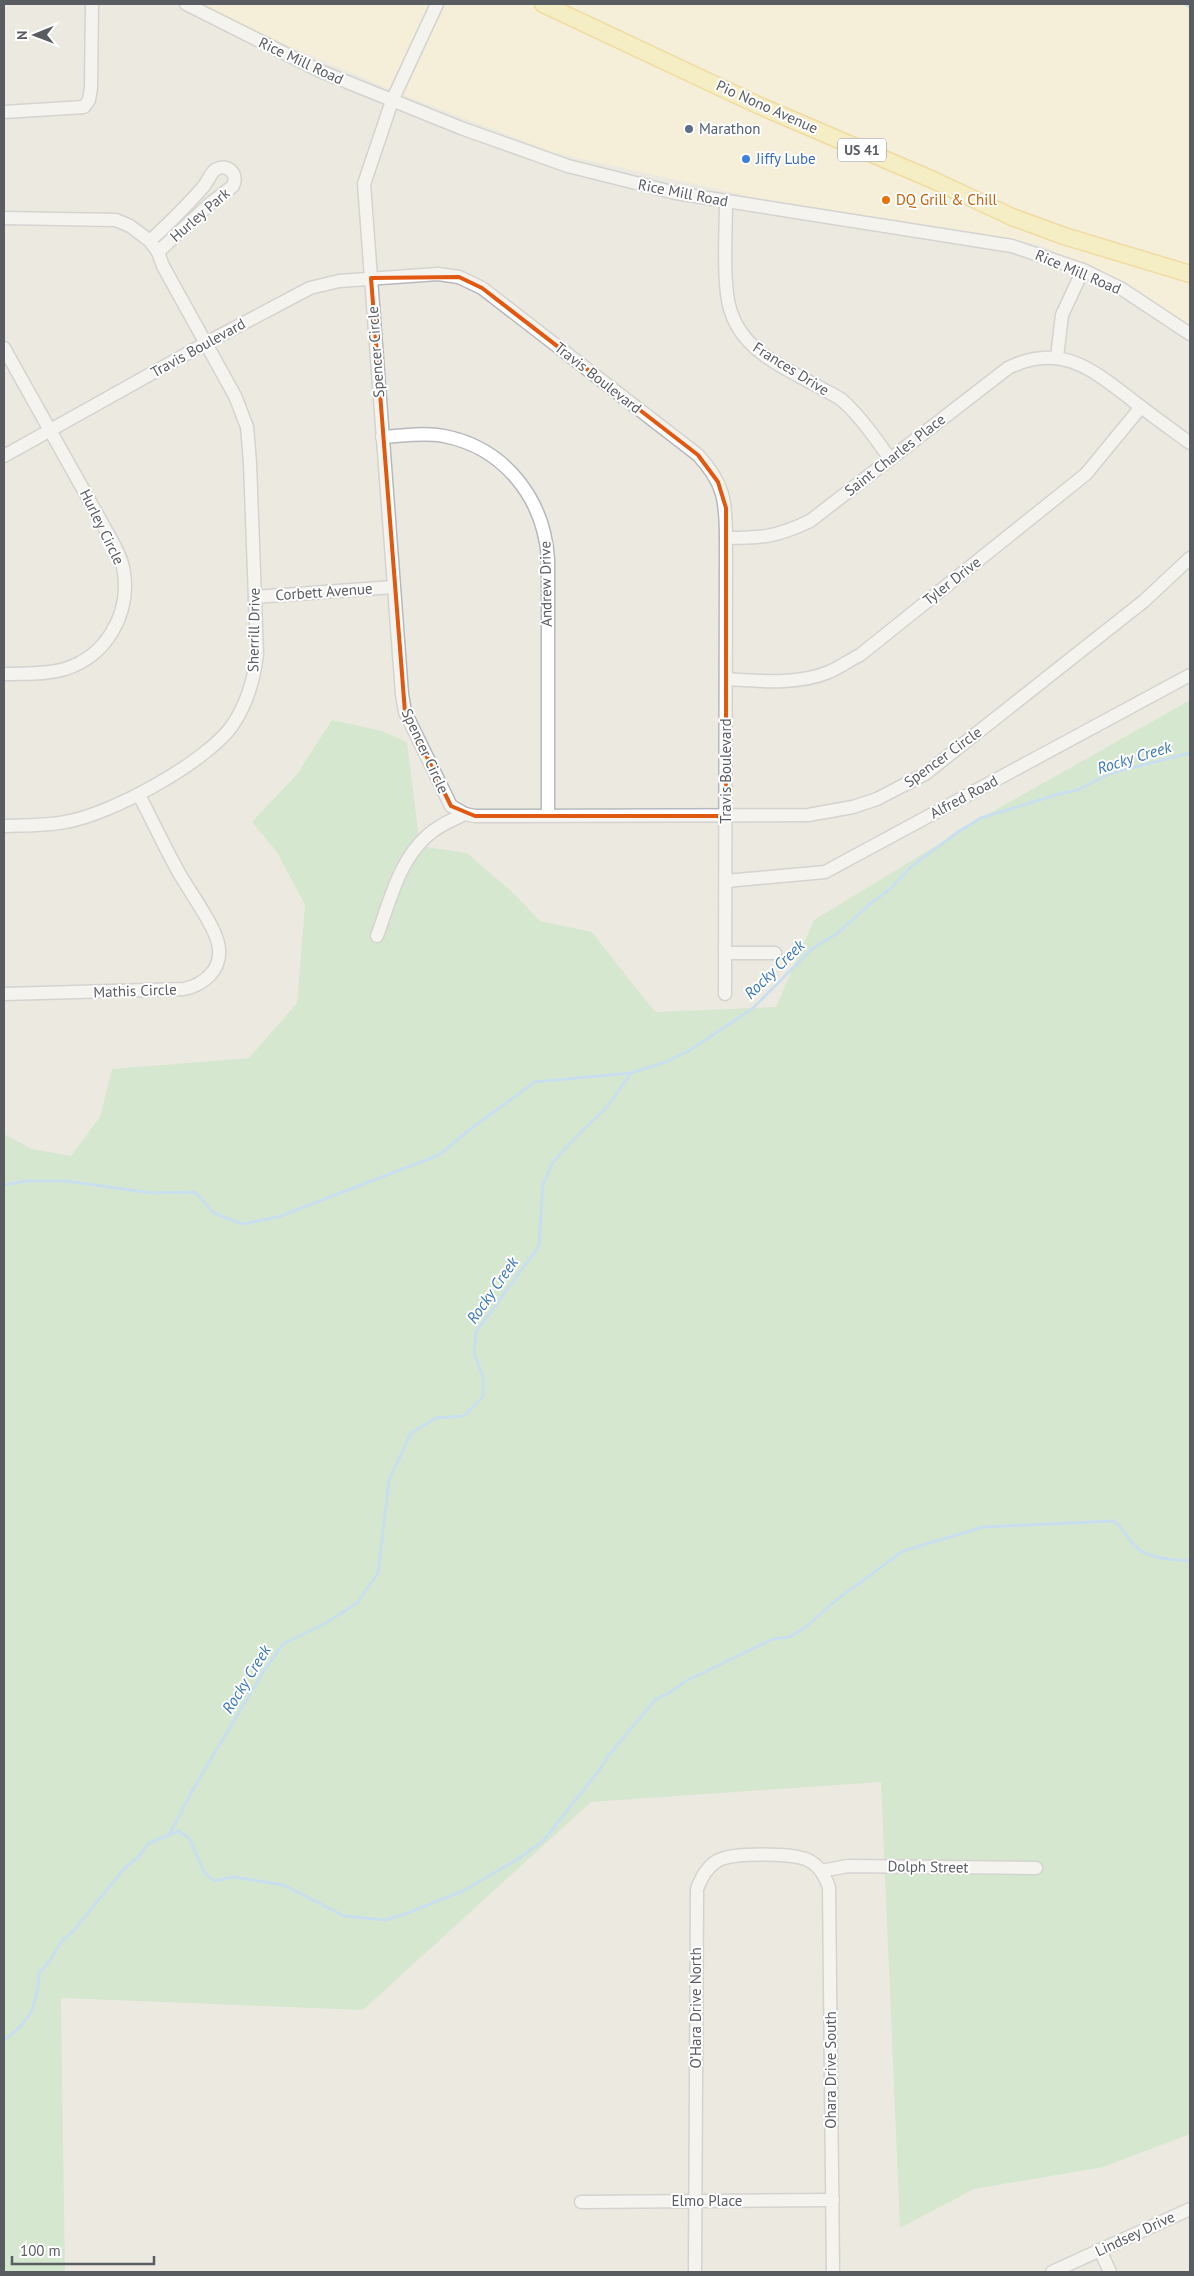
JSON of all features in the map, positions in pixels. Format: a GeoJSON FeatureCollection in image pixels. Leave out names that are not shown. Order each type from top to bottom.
{"type":"FeatureCollection","features":[{"type":"Feature","properties":{"kind":"main road","name":"Pio Nono Avenue"},"geometry":{"type":"LineString","coordinates":[[543,4],[760,106],[933,180],[1012,217],[1064,236],[1190,274]]}},
{"type":"Feature","properties":{"kind":"street"},"geometry":{"type":"LineString","coordinates":[[4,112],[84,107],[89,100],[91,88],[92,4]]}},
{"type":"Feature","properties":{"kind":"street","name":"Rice Mill Road"},"geometry":{"type":"LineString","coordinates":[[186,4],[292,58],[392,101],[568,166],[657,189],[726,202],[1012,246],[1083,270],[1122,290],[1190,334]]}},
{"type":"Feature","properties":{"kind":"street","name":"Spencer Circle"},"geometry":{"type":"LineString","coordinates":[[437,4],[392,101],[364,184],[393,587],[405,712],[451,806],[465,814],[475,816],[808,815],[829,813],[877,799],[896,791],[925,774],[1144,601],[1190,558]]}},
{"type":"Feature","properties":{"kind":"street","name":"Hurley Park"},"geometry":{"type":"LineString","coordinates":[[150,241],[205,185],[213,171],[223,168],[230,169],[233,172],[234,186],[211,203],[158,252]]}},
{"type":"Feature","properties":{"kind":"street","name":"Frances Drive"},"geometry":{"type":"LineString","coordinates":[[726,202],[727,289],[730,310],[741,334],[753,348],[770,360],[840,399],[854,412],[890,459]]}},
{"type":"Feature","properties":{"kind":"street"},"geometry":{"type":"LineString","coordinates":[[4,218],[116,220],[135,229],[150,241],[158,252],[162,266],[206,343]]}},
{"type":"Feature","properties":{"kind":"street"},"geometry":{"type":"LineString","coordinates":[[1057,357],[1062,315],[1083,270]]}},
{"type":"Feature","properties":{"kind":"street","name":"Travis Boulevard"},"geometry":{"type":"LineString","coordinates":[[4,456],[301,291],[339,281],[449,275],[459,277],[482,288],[698,456],[713,472],[724,494],[726,538],[725,994]]}},
{"type":"Feature","properties":{"kind":"street","name":"Sherrill Drive"},"geometry":{"type":"LineString","coordinates":[[4,826],[70,821],[103,811],[139,795],[213,746],[231,727],[242,709],[255,671],[257,645],[247,427],[235,396],[206,343]]}},
{"type":"Feature","properties":{"kind":"street","name":"Hurley Circle"},"geometry":{"type":"LineString","coordinates":[[4,348],[112,540],[124,572],[124,598],[118,623],[112,633],[86,659],[56,671],[4,674]]}},
{"type":"Feature","properties":{"kind":"street","name":"Saint Charles Place"},"geometry":{"type":"LineString","coordinates":[[726,538],[764,538],[790,531],[810,521],[1008,368],[1038,357],[1057,357],[1091,369],[1190,443]]}},
{"type":"Feature","properties":{"kind":"street","name":"Tyler Drive"},"geometry":{"type":"LineString","coordinates":[[726,680],[781,681],[808,678],[830,671],[860,655],[1086,474],[1142,407]]}},
{"type":"Feature","properties":{"kind":"street","name":"Andrew Drive"},"geometry":{"type":"LineString","coordinates":[[382,437],[444,436],[479,448],[507,468],[527,490],[536,506],[545,533],[548,559],[548,815]]}},
{"type":"Feature","properties":{"kind":"street","name":"Corbett Avenue"},"geometry":{"type":"LineString","coordinates":[[255,597],[393,587]]}},
{"type":"Feature","properties":{"kind":"street","name":"Alfred Road"},"geometry":{"type":"LineString","coordinates":[[726,881],[825,872],[1190,675]]}},
{"type":"Feature","properties":{"kind":"street","name":"Mathis Circle"},"geometry":{"type":"LineString","coordinates":[[4,994],[184,989],[196,986],[213,971],[219,955],[216,940],[139,795]]}},
{"type":"Feature","properties":{"kind":"street"},"geometry":{"type":"LineString","coordinates":[[377,936],[410,854],[429,834],[465,814]]}},
{"type":"Feature","properties":{"kind":"street"},"geometry":{"type":"LineString","coordinates":[[725,953],[775,954]]}},
{"type":"Feature","properties":{"kind":"street","name":"O’Hara Drive North"},"geometry":{"type":"LineString","coordinates":[[695,2272],[696,1899],[700,1879],[716,1861],[733,1856],[799,1857],[808,1860],[821,1870]]}},
{"type":"Feature","properties":{"kind":"street","name":"Dolph Street"},"geometry":{"type":"LineString","coordinates":[[821,1870],[848,1866],[1036,1868]]}},
{"type":"Feature","properties":{"kind":"street","name":"Ohara Drive South"},"geometry":{"type":"LineString","coordinates":[[821,1870],[829,1886],[830,1896],[833,2272]]}},
{"type":"Feature","properties":{"kind":"street","name":"Elmo Place"},"geometry":{"type":"LineString","coordinates":[[581,2202],[833,2200]]}},
{"type":"Feature","properties":{"kind":"street","name":"Lindsey Drive"},"geometry":{"type":"LineString","coordinates":[[1052,2272],[1190,2208]]}},
{"type":"Feature","properties":{"kind":"street"},"geometry":{"type":"LineString","coordinates":[[1100,2250],[1110,2272]]}},
{"type":"Feature","properties":{"kind":"highlighted area"},"geometry":{"type":"Polygon","coordinates":[[[459,277],[482,288],[698,455],[718,482],[726,508],[726,816],[475,816],[451,806],[405,712],[371,278],[459,277]]]}},
{"type":"Feature","properties":{"kind":"shaded area"},"geometry":{"type":"Polygon","coordinates":[[[201,4],[1190,4],[1190,330],[1129,285],[1038,244],[752,197],[556,153],[414,99],[252,31],[201,4]]]}},
{"type":"Feature","properties":{"kind":"green space"},"geometry":{"type":"Polygon","coordinates":[[[1190,700],[1190,2134],[1104,2167],[974,2189],[900,2228],[881,1782],[591,1802],[363,2010],[61,1998],[65,2272],[4,2272],[4,1134],[32,1149],[71,1156],[100,1117],[112,1069],[249,1058],[297,1003],[305,905],[277,852],[252,822],[297,774],[332,720],[382,731],[407,742],[420,846],[467,853],[512,892],[540,921],[592,932],[655,1012],[776,1007],[814,920],[985,816],[1190,700]]]}},
{"type":"Feature","properties":{"kind":"waterway"},"geometry":{"type":"LineString","coordinates":[[1185,4],[1190,7]]}},
{"type":"Feature","properties":{"kind":"waterway"},"geometry":{"type":"LineString","coordinates":[[4,1185],[26,1181],[66,1181],[152,1193],[195,1192],[214,1213],[243,1224],[278,1217],[439,1155],[473,1127],[535,1082],[631,1073],[666,1062],[690,1050],[752,1009],[812,949],[839,932],[871,903],[890,889],[911,867],[958,832],[981,818],[1078,790],[1111,773],[1190,753]]}},
{"type":"Feature","properties":{"kind":"waterway","name":"Rocky Creek"},"geometry":{"type":"LineString","coordinates":[[170,1833],[196,1784],[262,1674],[283,1644],[324,1624],[357,1603],[378,1573],[389,1480],[411,1433],[436,1418],[464,1416],[483,1397],[483,1377],[474,1352],[476,1332],[539,1246],[543,1184],[553,1162],[608,1106],[631,1073]]}},
{"type":"Feature","properties":{"kind":"waterway"},"geometry":{"type":"LineString","coordinates":[[4,2040],[20,2026],[31,2012],[37,1994],[39,1973],[62,1941],[74,1930],[124,1869],[139,1856],[149,1843],[179,1831],[190,1839],[204,1872],[214,1881],[234,1877],[284,1885],[344,1916],[386,1920],[463,1891],[518,1859],[544,1840],[600,1769],[608,1756],[655,1700],[686,1681],[773,1639],[790,1637],[807,1626],[835,1601],[903,1551],[983,1527],[1114,1521],[1134,1545],[1146,1554],[1160,1558],[1190,1561]]}},
{"type":"Feature","properties":{"kind":"place","name":"Marathon"},"geometry":{"type":"Point","coordinates":[689,129]}},
{"type":"Feature","properties":{"kind":"place","name":"Jiffy Lube"},"geometry":{"type":"Point","coordinates":[746,159]}},
{"type":"Feature","properties":{"kind":"place","name":"DQ Grill & Chill"},"geometry":{"type":"Point","coordinates":[886,200]}}]}
